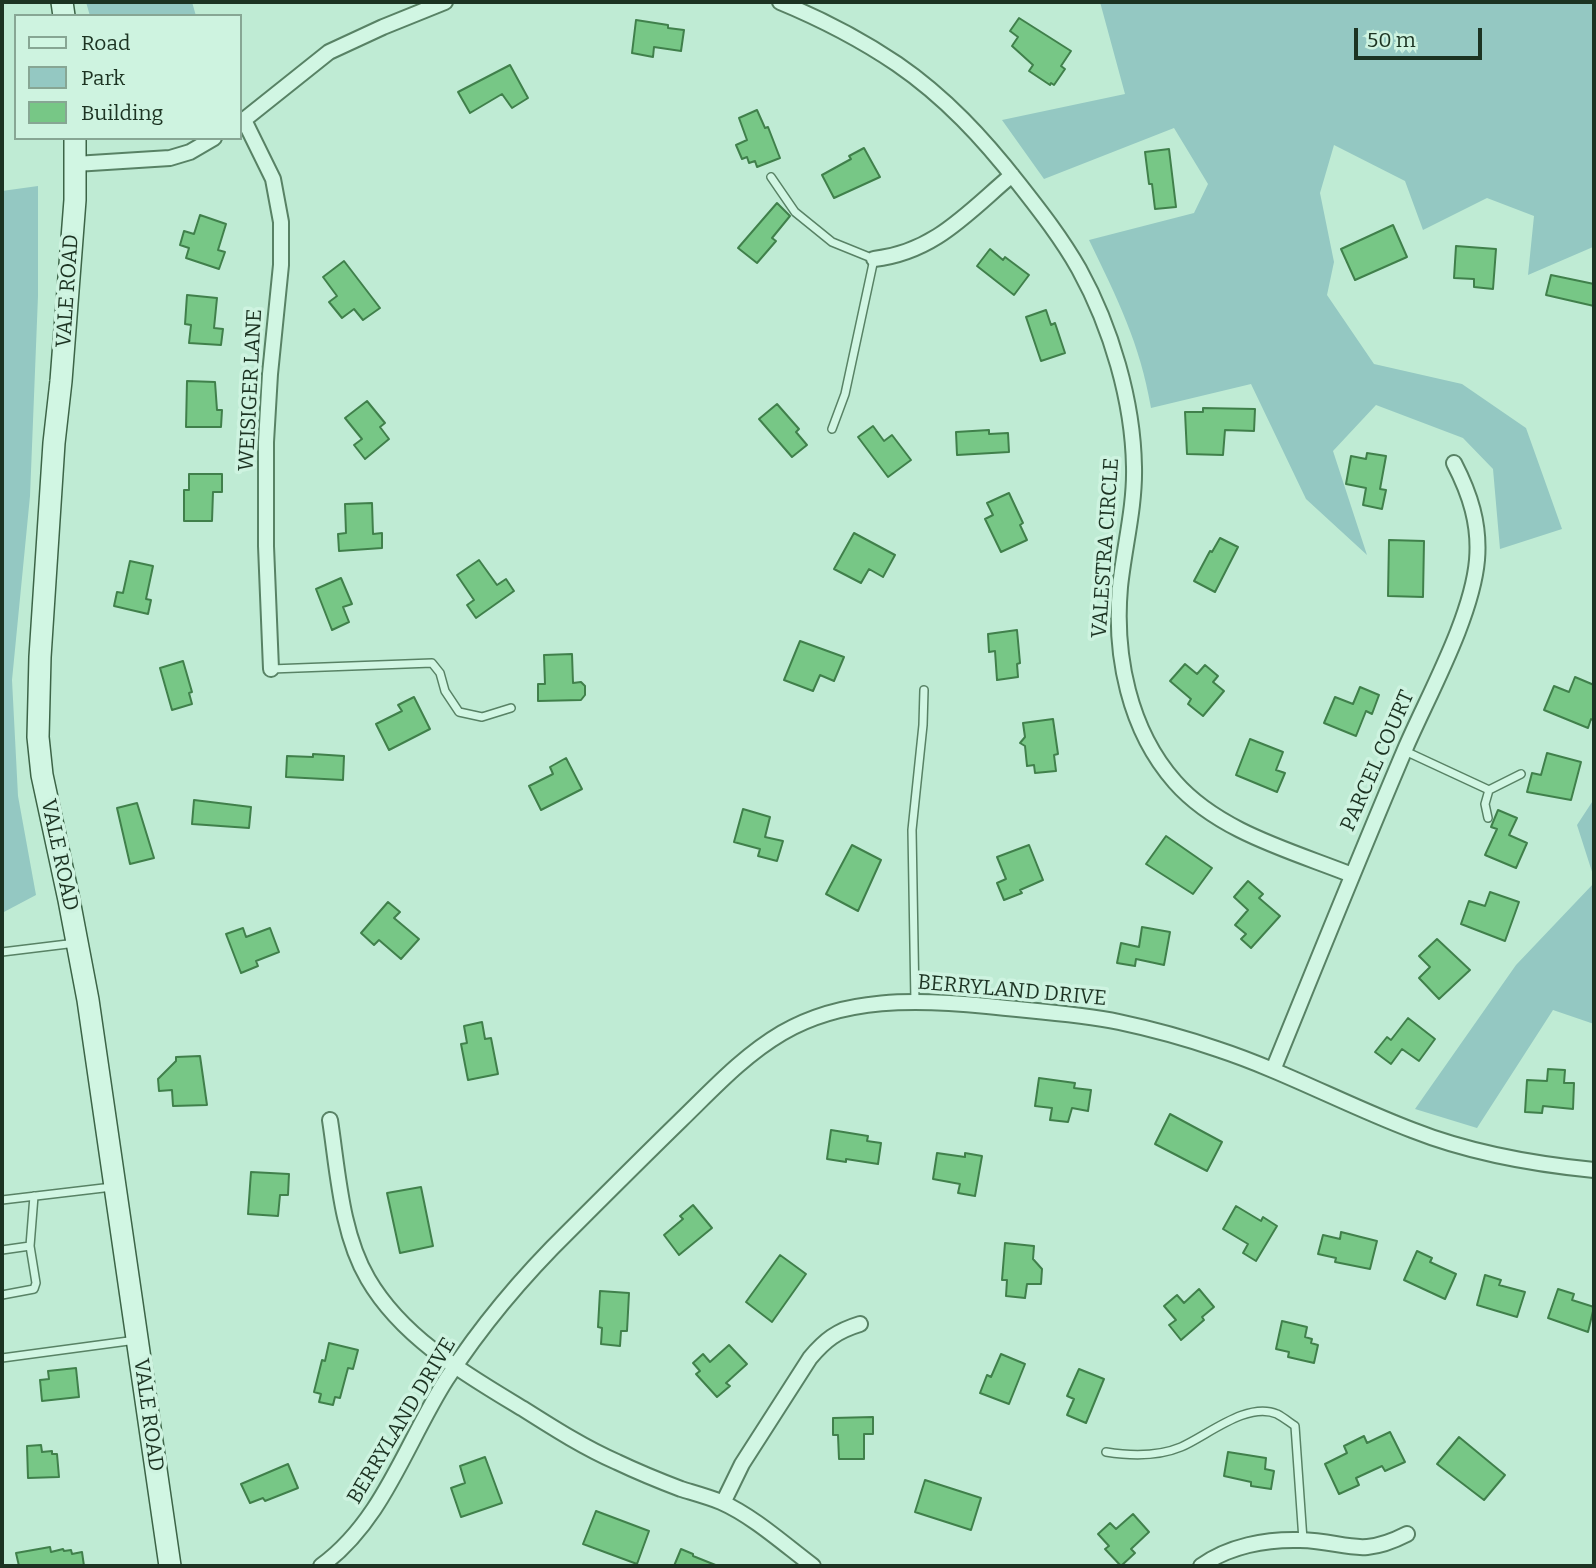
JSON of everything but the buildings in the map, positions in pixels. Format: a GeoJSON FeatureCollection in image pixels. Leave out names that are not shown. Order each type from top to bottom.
{"type":"FeatureCollection","features":[{"type":"Feature","properties":{"kind":"main road","name":"VALE ROAD"},"geometry":{"type":"LineString","coordinates":[[75,140],[75,200],[54,443],[40,657],[38,737],[42,775],[77,943],[170,1566]]}},
{"type":"Feature","properties":{"kind":"street"},"geometry":{"type":"LineString","coordinates":[[242,121],[329,52],[446,2]]}},
{"type":"Feature","properties":{"kind":"street","name":"VALESTRA CIRCLE"},"geometry":{"type":"LineString","coordinates":[[780,2],[846,33],[898,64],[937,94],[984,139],[1052,226],[1097,305],[1127,405],[1134,470],[1120,588],[1119,626],[1125,677],[1146,739],[1175,782],[1196,802],[1221,819],[1352,875]]}},
{"type":"Feature","properties":{"kind":"street","name":"WEISIGER LANE"},"geometry":{"type":"LineString","coordinates":[[242,121],[273,179],[281,222],[281,265],[270,374],[267,442],[266,546],[271,669]]}},
{"type":"Feature","properties":{"kind":"street"},"geometry":{"type":"LineString","coordinates":[[75,164],[170,158],[190,152],[211,140]]}},
{"type":"Feature","properties":{"kind":"street"},"geometry":{"type":"LineString","coordinates":[[874,259],[915,250],[934,240],[1012,175]]}},
{"type":"Feature","properties":{"kind":"street","name":"PARCEL COURT"},"geometry":{"type":"LineString","coordinates":[[1273,1070],[1352,875],[1458,628],[1476,562],[1477,537],[1467,488],[1454,463]]}},
{"type":"Feature","properties":{"kind":"street","name":"BERRYLAND DRIVE"},"geometry":{"type":"LineString","coordinates":[[321,1566],[356,1536],[373,1514],[421,1422],[456,1366],[520,1282],[734,1068],[783,1033],[825,1013],[872,1003],[957,1003],[1117,1021],[1221,1050],[1413,1131],[1523,1161],[1594,1170]]}},
{"type":"Feature","properties":{"kind":"street"},"geometry":{"type":"LineString","coordinates":[[330,1119],[350,1237],[367,1278],[402,1324],[456,1366],[586,1447],[616,1462],[723,1503],[813,1566]]}},
{"type":"Feature","properties":{"kind":"street"},"geometry":{"type":"LineString","coordinates":[[723,1503],[742,1464],[810,1358],[823,1342],[839,1330],[860,1324]]}},
{"type":"Feature","properties":{"kind":"street"},"geometry":{"type":"LineString","coordinates":[[1201,1566],[1233,1550],[1275,1540],[1303,1540],[1348,1548],[1369,1548],[1388,1544],[1407,1534]]}},
{"type":"Feature","properties":{"kind":"lane"},"geometry":{"type":"LineString","coordinates":[[771,177],[795,212],[832,242],[874,259],[845,394],[832,429]]}},
{"type":"Feature","properties":{"kind":"lane"},"geometry":{"type":"LineString","coordinates":[[271,669],[432,663],[440,673],[445,691],[459,712],[482,716],[511,708]]}},
{"type":"Feature","properties":{"kind":"lane"},"geometry":{"type":"LineString","coordinates":[[915,1003],[912,830],[924,690]]}},
{"type":"Feature","properties":{"kind":"lane"},"geometry":{"type":"LineString","coordinates":[[1405,751],[1489,790]]}},
{"type":"Feature","properties":{"kind":"lane"},"geometry":{"type":"LineString","coordinates":[[1488,818],[1485,804],[1489,790],[1521,774]]}},
{"type":"Feature","properties":{"kind":"lane"},"geometry":{"type":"LineString","coordinates":[[2,952],[77,943]]}},
{"type":"Feature","properties":{"kind":"lane"},"geometry":{"type":"LineString","coordinates":[[2,1200],[115,1187]]}},
{"type":"Feature","properties":{"kind":"lane"},"geometry":{"type":"LineString","coordinates":[[2,1295],[34,1289],[36,1283],[30,1246],[34,1196]]}},
{"type":"Feature","properties":{"kind":"lane"},"geometry":{"type":"LineString","coordinates":[[2,1250],[30,1246]]}},
{"type":"Feature","properties":{"kind":"lane"},"geometry":{"type":"LineString","coordinates":[[2,1358],[138,1340]]}},
{"type":"Feature","properties":{"kind":"lane"},"geometry":{"type":"LineString","coordinates":[[1106,1452],[1129,1455],[1158,1453],[1181,1447],[1230,1419],[1250,1413],[1274,1413],[1296,1426],[1303,1540]]}},
{"type":"Feature","properties":{"kind":"green space"},"geometry":{"type":"Polygon","coordinates":[[[86,2],[192,2],[195,14],[89,14],[86,2]]]}},
{"type":"Feature","properties":{"kind":"green space"},"geometry":{"type":"Polygon","coordinates":[[[1100,2],[1594,2],[1594,249],[1593,247],[1528,275],[1534,216],[1487,198],[1423,230],[1405,181],[1334,145],[1320,193],[1334,262],[1327,295],[1374,364],[1462,384],[1526,428],[1562,529],[1500,549],[1493,469],[1463,438],[1376,405],[1333,451],[1367,555],[1306,499],[1251,384],[1151,408],[1134,342],[1089,240],[1194,213],[1208,184],[1174,128],[1044,179],[1002,120],[1125,94],[1100,2]]]}},
{"type":"Feature","properties":{"kind":"green space"},"geometry":{"type":"Polygon","coordinates":[[[38,186],[38,296],[30,496],[12,680],[18,796],[36,895],[2,913],[2,191],[38,186]]]}},
{"type":"Feature","properties":{"kind":"green space"},"geometry":{"type":"Polygon","coordinates":[[[1594,799],[1594,878],[1577,825],[1594,799]]]}},
{"type":"Feature","properties":{"kind":"green space"},"geometry":{"type":"Polygon","coordinates":[[[1594,883],[1594,1024],[1553,1010],[1477,1128],[1415,1109],[1516,965],[1594,883]]]}}]}
